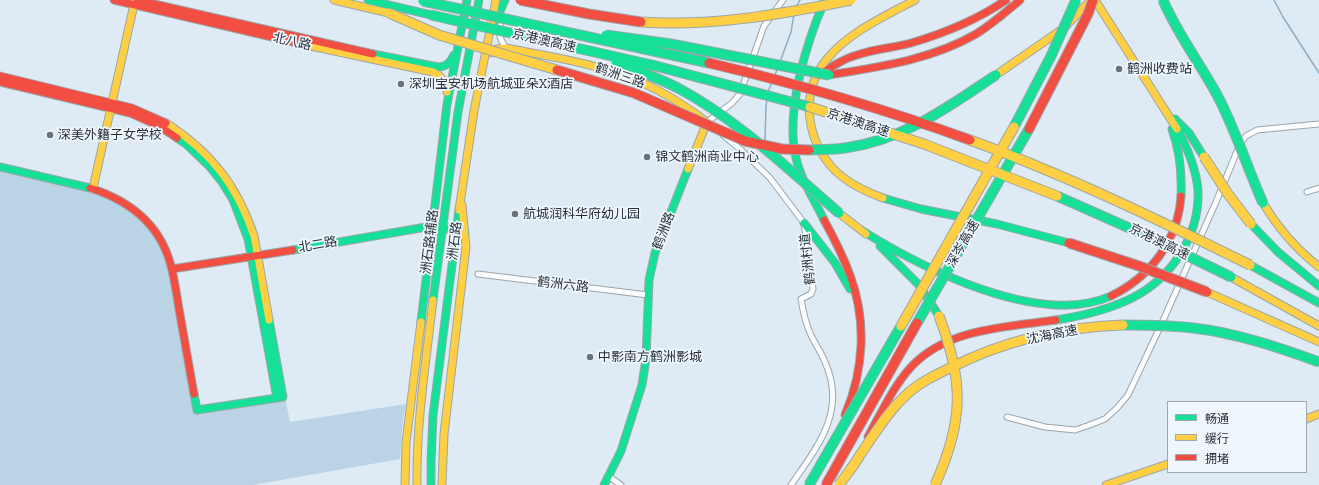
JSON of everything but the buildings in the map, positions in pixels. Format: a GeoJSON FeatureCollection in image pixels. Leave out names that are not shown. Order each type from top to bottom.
{"type":"FeatureCollection","features":[{"type":"Feature","properties":{"kind":"main road","name":"北八路"},"geometry":{"type":"LineString","coordinates":[[114,0],[135,2],[439,68],[448,65],[451,62],[459,42]]}},
{"type":"Feature","properties":{"kind":"main road"},"geometry":{"type":"LineString","coordinates":[[334,0],[389,13],[439,35],[634,93],[746,141],[782,148],[807,150],[845,148],[870,143],[920,124],[1046,42],[1064,28],[1093,0],[1161,103],[1189,152],[1195,173],[1198,202],[1196,219],[1189,239],[1180,257],[1153,287],[1135,298],[1120,304],[1084,315],[982,330],[944,343],[929,351],[916,362],[905,375],[839,485]]}},
{"type":"Feature","properties":{"kind":"main road","name":"京港澳高速"},"geometry":{"type":"LineString","coordinates":[[368,0],[670,70],[801,105],[879,129],[1006,175],[1144,234],[1231,278],[1319,326]]}},
{"type":"Feature","properties":{"kind":"main road","name":"京港澳高速"},"geometry":{"type":"LineString","coordinates":[[422,0],[674,55],[803,87],[883,110],[1012,157],[1095,190],[1250,265],[1319,303]]}},
{"type":"Feature","properties":{"kind":"main road","name":"洲石路辅路"},"geometry":{"type":"LineString","coordinates":[[405,485],[406,442],[447,104],[467,0]]}},
{"type":"Feature","properties":{"kind":"main road","name":"洲石路"},"geometry":{"type":"LineString","coordinates":[[417,485],[419,419],[451,155],[470,43],[479,0]]}},
{"type":"Feature","properties":{"kind":"main road","name":"洲石路"},"geometry":{"type":"LineString","coordinates":[[431,485],[433,420],[461,231],[461,195],[485,45],[496,0]]}},
{"type":"Feature","properties":{"kind":"main road"},"geometry":{"type":"LineString","coordinates":[[485,45],[505,0]]}},
{"type":"Feature","properties":{"kind":"main road"},"geometry":{"type":"LineString","coordinates":[[520,0],[598,17],[656,23],[679,23],[742,18],[798,10],[851,0]]}},
{"type":"Feature","properties":{"kind":"main road"},"geometry":{"type":"LineString","coordinates":[[808,485],[831,444],[849,406],[856,386],[862,349],[861,323],[856,293],[847,266],[827,223],[803,180],[796,158],[793,140],[792,122],[794,97],[815,25],[826,0]]}},
{"type":"Feature","properties":{"kind":"main road"},"geometry":{"type":"LineString","coordinates":[[915,0],[850,38],[833,51],[823,62],[815,78],[811,88],[808,112],[813,136],[818,149],[835,172],[848,182],[870,193],[897,203],[998,224],[1069,243],[1139,266],[1207,292],[1319,342]]}},
{"type":"Feature","properties":{"kind":"main road"},"geometry":{"type":"LineString","coordinates":[[815,78],[839,62],[862,53],[892,48],[923,40],[973,21],[1006,0]]}},
{"type":"Feature","properties":{"kind":"main road"},"geometry":{"type":"LineString","coordinates":[[539,26],[671,44],[829,75],[907,62],[946,49],[980,32],[996,21],[1020,0]]}},
{"type":"Feature","properties":{"kind":"main road","name":"深岑高速"},"geometry":{"type":"LineString","coordinates":[[808,485],[1006,143],[1051,56],[1076,0]]}},
{"type":"Feature","properties":{"kind":"main road","name":"深岑高速"},"geometry":{"type":"LineString","coordinates":[[826,485],[1041,108],[1088,14],[1093,0]]}},
{"type":"Feature","properties":{"kind":"main road"},"geometry":{"type":"LineString","coordinates":[[1163,0],[1175,26],[1227,115],[1263,203],[1284,235],[1319,267]]}},
{"type":"Feature","properties":{"kind":"main road","name":"北八路"},"geometry":{"type":"LineString","coordinates":[[135,2],[309,46],[433,72],[444,78],[447,88],[447,104]]}},
{"type":"Feature","properties":{"kind":"main road"},"geometry":{"type":"LineString","coordinates":[[92,188],[135,2]]}},
{"type":"Feature","properties":{"kind":"main road"},"geometry":{"type":"LineString","coordinates":[[431,15],[496,35],[620,64],[644,72],[668,83],[709,106],[735,125],[884,250],[919,285],[940,316],[952,347],[958,379],[955,434],[950,453],[935,485]]}},
{"type":"Feature","properties":{"kind":"main road"},"geometry":{"type":"LineString","coordinates":[[482,63],[488,54],[497,49],[506,48]]}},
{"type":"Feature","properties":{"kind":"main road","name":"鹤洲三路"},"geometry":{"type":"LineString","coordinates":[[506,48],[577,62],[622,75],[659,90],[707,122]]}},
{"type":"Feature","properties":{"kind":"main road"},"geometry":{"type":"LineString","coordinates":[[0,76],[111,105]]}},
{"type":"Feature","properties":{"kind":"main road"},"geometry":{"type":"LineString","coordinates":[[0,82],[132,108],[161,120],[190,139],[214,162],[238,197],[254,237],[255,256],[280,397],[197,410],[172,268],[165,249],[158,236],[138,212],[125,202],[108,193],[0,167]]}},
{"type":"Feature","properties":{"kind":"main road"},"geometry":{"type":"LineString","coordinates":[[861,230],[899,253],[934,271],[975,288],[1037,303],[1057,305],[1082,304],[1114,294],[1141,278],[1154,264],[1171,238],[1178,220],[1180,201],[1180,159],[1178,144],[1161,103]]}},
{"type":"Feature","properties":{"kind":"main road"},"geometry":{"type":"LineString","coordinates":[[1161,103],[1189,133],[1228,194],[1251,224],[1278,252],[1319,286]]}},
{"type":"Feature","properties":{"kind":"main road","name":"鹤洲路"},"geometry":{"type":"LineString","coordinates":[[604,485],[621,451],[642,385],[646,358],[649,280],[655,253],[707,122]]}},
{"type":"Feature","properties":{"kind":"main road"},"geometry":{"type":"LineString","coordinates":[[804,223],[831,255],[839,267],[851,292],[861,323]]}},
{"type":"Feature","properties":{"kind":"main road","name":"北二路"},"geometry":{"type":"LineString","coordinates":[[172,268],[255,256],[432,226],[461,231]]}},
{"type":"Feature","properties":{"kind":"main road"},"geometry":{"type":"LineString","coordinates":[[442,485],[444,434],[465,259],[461,231]]}},
{"type":"Feature","properties":{"kind":"main road","name":"沈海高速"},"geometry":{"type":"LineString","coordinates":[[839,485],[880,425],[910,391],[928,379],[964,360],[982,352],[1020,341],[1097,327],[1136,324],[1176,326],[1219,333],[1257,342],[1319,362]]}},
{"type":"Feature","properties":{"kind":"main road"},"geometry":{"type":"LineString","coordinates":[[1106,485],[1167,464]]}},
{"type":"Feature","properties":{"kind":"street"},"geometry":{"type":"LineString","coordinates":[[505,0],[498,33],[506,48]]}},
{"type":"Feature","properties":{"kind":"street"},"geometry":{"type":"LineString","coordinates":[[707,122],[732,103],[740,94],[764,26],[783,0]]}},
{"type":"Feature","properties":{"kind":"street","name":"鹤洲村道"},"geometry":{"type":"LineString","coordinates":[[707,122],[740,149],[770,178],[804,223],[812,277],[812,289],[810,294],[802,299],[803,311],[811,335],[828,368],[832,384],[833,401],[829,423],[816,449],[791,485]]}},
{"type":"Feature","properties":{"kind":"street"},"geometry":{"type":"LineString","coordinates":[[1007,417],[1045,427],[1075,430],[1105,419],[1117,408],[1128,394],[1161,325],[1216,202],[1240,144],[1246,136],[1257,130],[1319,124]]}},
{"type":"Feature","properties":{"kind":"street"},"geometry":{"type":"LineString","coordinates":[[1307,192],[1319,188]]}},
{"type":"Feature","properties":{"kind":"street","name":"鹤洲六路"},"geometry":{"type":"LineString","coordinates":[[478,274],[648,295]]}},
{"type":"Feature","properties":{"kind":"street"},"geometry":{"type":"LineString","coordinates":[[608,476],[621,485]]}},
{"type":"Feature","properties":{"kind":"shaded area"},"geometry":{"type":"Polygon","coordinates":[[[0,167],[93,188],[138,212],[165,249],[197,410],[285,397],[290,422],[406,404],[403,420],[400,459],[253,485],[0,485],[0,167]]]}},
{"type":"Feature","properties":{"kind":"waterway"},"geometry":{"type":"LineString","coordinates":[[796,7],[800,0]]}},
{"type":"Feature","properties":{"kind":"waterway"},"geometry":{"type":"LineString","coordinates":[[1274,0],[1283,17],[1319,73]]}},
{"type":"Feature","properties":{"kind":"waterway"},"geometry":{"type":"LineString","coordinates":[[780,62],[791,32],[794,14]]}},
{"type":"Feature","properties":{"kind":"waterway"},"geometry":{"type":"LineString","coordinates":[[775,75],[778,67]]}},
{"type":"Feature","properties":{"kind":"waterway"},"geometry":{"type":"LineString","coordinates":[[768,92],[772,82]]}},
{"type":"Feature","properties":{"kind":"waterway"},"geometry":{"type":"LineString","coordinates":[[765,140],[767,98]]}},
{"type":"Feature","properties":{"kind":"traffic: fast"},"geometry":{"type":"LineString","coordinates":[[368,0],[431,15]]}},
{"type":"Feature","properties":{"kind":"traffic: fast"},"geometry":{"type":"LineString","coordinates":[[421,322],[447,104],[467,0]]}},
{"type":"Feature","properties":{"kind":"traffic: fast"},"geometry":{"type":"LineString","coordinates":[[433,300],[458,112],[479,0]]}},
{"type":"Feature","properties":{"kind":"traffic: fast"},"geometry":{"type":"LineString","coordinates":[[491,32],[505,0]]}},
{"type":"Feature","properties":{"kind":"traffic: fast"},"geometry":{"type":"LineString","coordinates":[[824,220],[804,182],[798,166],[793,140],[793,120],[799,78],[811,36],[825,0]]}},
{"type":"Feature","properties":{"kind":"traffic: fast"},"geometry":{"type":"LineString","coordinates":[[1014,127],[1051,56],[1076,0]]}},
{"type":"Feature","properties":{"kind":"traffic: fast"},"geometry":{"type":"LineString","coordinates":[[1163,0],[1188,47],[1223,106],[1263,203]]}},
{"type":"Feature","properties":{"kind":"traffic: fast"},"geometry":{"type":"LineString","coordinates":[[423,1],[709,63]]}},
{"type":"Feature","properties":{"kind":"traffic: fast"},"geometry":{"type":"LineString","coordinates":[[431,15],[656,66],[810,107]]}},
{"type":"Feature","properties":{"kind":"traffic: fast"},"geometry":{"type":"LineString","coordinates":[[606,35],[671,44],[829,75]]}},
{"type":"Feature","properties":{"kind":"traffic: fast"},"geometry":{"type":"LineString","coordinates":[[373,54],[438,67],[448,64],[454,55]]}},
{"type":"Feature","properties":{"kind":"traffic: fast"},"geometry":{"type":"LineString","coordinates":[[616,63],[647,74],[678,88],[721,115],[762,146],[839,213]]}},
{"type":"Feature","properties":{"kind":"traffic: fast"},"geometry":{"type":"LineString","coordinates":[[809,150],[845,148],[887,138],[906,130],[943,110],[996,75]]}},
{"type":"Feature","properties":{"kind":"traffic: fast"},"geometry":{"type":"LineString","coordinates":[[1175,119],[1189,133],[1204,157]]}},
{"type":"Feature","properties":{"kind":"traffic: fast"},"geometry":{"type":"LineString","coordinates":[[917,323],[1029,129]]}},
{"type":"Feature","properties":{"kind":"traffic: fast"},"geometry":{"type":"LineString","coordinates":[[1172,129],[1180,162],[1181,196]]}},
{"type":"Feature","properties":{"kind":"traffic: fast"},"geometry":{"type":"LineString","coordinates":[[1056,320],[1095,312],[1132,298],[1159,279],[1171,267],[1181,253],[1189,239],[1194,223],[1198,190],[1190,158],[1177,129]]}},
{"type":"Feature","properties":{"kind":"traffic: fast"},"geometry":{"type":"LineString","coordinates":[[177,138],[186,144],[209,166],[222,182],[233,200],[248,239],[277,398]]}},
{"type":"Feature","properties":{"kind":"traffic: fast"},"geometry":{"type":"LineString","coordinates":[[0,167],[90,188]]}},
{"type":"Feature","properties":{"kind":"traffic: fast"},"geometry":{"type":"LineString","coordinates":[[604,485],[621,451],[642,385],[646,359],[649,280],[655,253],[688,169]]}},
{"type":"Feature","properties":{"kind":"traffic: fast"},"geometry":{"type":"LineString","coordinates":[[1057,196],[1145,235],[1231,277]]}},
{"type":"Feature","properties":{"kind":"traffic: fast"},"geometry":{"type":"LineString","coordinates":[[883,198],[921,209],[997,224],[1069,243]]}},
{"type":"Feature","properties":{"kind":"traffic: fast"},"geometry":{"type":"LineString","coordinates":[[431,485],[433,415],[459,210]]}},
{"type":"Feature","properties":{"kind":"traffic: fast"},"geometry":{"type":"LineString","coordinates":[[804,223],[835,263],[850,289]]}},
{"type":"Feature","properties":{"kind":"traffic: fast"},"geometry":{"type":"LineString","coordinates":[[1251,224],[1278,252],[1319,286]]}},
{"type":"Feature","properties":{"kind":"traffic: fast"},"geometry":{"type":"LineString","coordinates":[[293,250],[432,226],[465,232]]}},
{"type":"Feature","properties":{"kind":"traffic: fast"},"geometry":{"type":"LineString","coordinates":[[861,230],[916,261],[948,276],[982,289],[1016,299],[1050,305],[1082,304],[1111,296]]}},
{"type":"Feature","properties":{"kind":"traffic: fast"},"geometry":{"type":"LineString","coordinates":[[880,246],[919,285],[939,316]]}},
{"type":"Feature","properties":{"kind":"traffic: fast"},"geometry":{"type":"LineString","coordinates":[[1250,265],[1319,303]]}},
{"type":"Feature","properties":{"kind":"traffic: fast"},"geometry":{"type":"LineString","coordinates":[[194,394],[197,410],[283,397],[269,320]]}},
{"type":"Feature","properties":{"kind":"traffic: fast"},"geometry":{"type":"LineString","coordinates":[[1123,325],[1175,326],[1225,333],[1257,341],[1319,362]]}},
{"type":"Feature","properties":{"kind":"traffic: fast"},"geometry":{"type":"LineString","coordinates":[[809,485],[901,326]]}},
{"type":"Feature","properties":{"kind":"traffic: slow"},"geometry":{"type":"LineString","coordinates":[[93,188],[135,0]]}},
{"type":"Feature","properties":{"kind":"traffic: slow"},"geometry":{"type":"LineString","coordinates":[[334,0],[389,13]]}},
{"type":"Feature","properties":{"kind":"traffic: slow"},"geometry":{"type":"LineString","coordinates":[[459,210],[474,111],[496,0]]}},
{"type":"Feature","properties":{"kind":"traffic: slow"},"geometry":{"type":"LineString","coordinates":[[641,22],[694,23],[720,21],[799,10],[851,0]]}},
{"type":"Feature","properties":{"kind":"traffic: slow"},"geometry":{"type":"LineString","coordinates":[[883,198],[847,181],[830,165],[815,140],[809,112],[810,98],[813,84],[819,71],[836,49],[868,25],[915,0]]}},
{"type":"Feature","properties":{"kind":"traffic: slow"},"geometry":{"type":"LineString","coordinates":[[996,75],[1064,28],[1091,0]]}},
{"type":"Feature","properties":{"kind":"traffic: slow"},"geometry":{"type":"LineString","coordinates":[[1095,0],[1177,129]]}},
{"type":"Feature","properties":{"kind":"traffic: slow"},"geometry":{"type":"LineString","coordinates":[[389,13],[439,35],[557,70]]}},
{"type":"Feature","properties":{"kind":"traffic: slow"},"geometry":{"type":"LineString","coordinates":[[306,45],[433,72],[439,75],[443,80],[446,85],[447,92]]}},
{"type":"Feature","properties":{"kind":"traffic: slow"},"geometry":{"type":"LineString","coordinates":[[491,53],[497,49],[506,48],[594,66],[628,77],[669,96],[707,122],[688,169]]}},
{"type":"Feature","properties":{"kind":"traffic: slow"},"geometry":{"type":"LineString","coordinates":[[810,107],[924,144],[1057,196]]}},
{"type":"Feature","properties":{"kind":"traffic: slow"},"geometry":{"type":"LineString","coordinates":[[166,123],[182,134],[209,158],[231,185],[254,236],[269,320]]}},
{"type":"Feature","properties":{"kind":"traffic: slow"},"geometry":{"type":"LineString","coordinates":[[901,326],[1014,127]]}},
{"type":"Feature","properties":{"kind":"traffic: slow"},"geometry":{"type":"LineString","coordinates":[[970,140],[1077,183],[1250,265]]}},
{"type":"Feature","properties":{"kind":"traffic: slow"},"geometry":{"type":"LineString","coordinates":[[1204,157],[1228,194],[1251,224]]}},
{"type":"Feature","properties":{"kind":"traffic: slow"},"geometry":{"type":"LineString","coordinates":[[1263,203],[1288,238],[1319,267]]}},
{"type":"Feature","properties":{"kind":"traffic: slow"},"geometry":{"type":"LineString","coordinates":[[442,485],[444,434],[466,247],[462,205]]}},
{"type":"Feature","properties":{"kind":"traffic: slow"},"geometry":{"type":"LineString","coordinates":[[839,213],[866,234]]}},
{"type":"Feature","properties":{"kind":"traffic: slow"},"geometry":{"type":"LineString","coordinates":[[1231,277],[1319,326]]}},
{"type":"Feature","properties":{"kind":"traffic: slow"},"geometry":{"type":"LineString","coordinates":[[1207,292],[1319,342]]}},
{"type":"Feature","properties":{"kind":"traffic: slow"},"geometry":{"type":"LineString","coordinates":[[417,485],[418,439],[433,300]]}},
{"type":"Feature","properties":{"kind":"traffic: slow"},"geometry":{"type":"LineString","coordinates":[[935,485],[945,462],[951,441],[956,421],[957,401],[953,361],[939,316]]}},
{"type":"Feature","properties":{"kind":"traffic: slow"},"geometry":{"type":"LineString","coordinates":[[405,485],[406,442],[421,322]]}},
{"type":"Feature","properties":{"kind":"traffic: slow"},"geometry":{"type":"LineString","coordinates":[[839,485],[892,410],[909,392],[931,377],[970,358],[1034,337],[1078,329],[1123,325]]}},
{"type":"Feature","properties":{"kind":"traffic: slow"},"geometry":{"type":"LineString","coordinates":[[1307,419],[1319,414]]}},
{"type":"Feature","properties":{"kind":"traffic: slow"},"geometry":{"type":"LineString","coordinates":[[1106,485],[1167,464]]}},
{"type":"Feature","properties":{"kind":"traffic: jam"},"geometry":{"type":"LineString","coordinates":[[114,0],[306,45]]}},
{"type":"Feature","properties":{"kind":"traffic: jam"},"geometry":{"type":"LineString","coordinates":[[137,0],[373,54]]}},
{"type":"Feature","properties":{"kind":"traffic: jam"},"geometry":{"type":"LineString","coordinates":[[520,0],[589,14],[641,22]]}},
{"type":"Feature","properties":{"kind":"traffic: jam"},"geometry":{"type":"LineString","coordinates":[[819,75],[852,57],[870,51],[911,43],[936,35],[972,20],[1006,0]]}},
{"type":"Feature","properties":{"kind":"traffic: jam"},"geometry":{"type":"LineString","coordinates":[[829,75],[904,61],[959,43],[976,34],[1020,0]]}},
{"type":"Feature","properties":{"kind":"traffic: jam"},"geometry":{"type":"LineString","coordinates":[[1029,129],[1088,14],[1093,0]]}},
{"type":"Feature","properties":{"kind":"traffic: jam"},"geometry":{"type":"LineString","coordinates":[[709,63],[841,98],[970,140]]}},
{"type":"Feature","properties":{"kind":"traffic: jam"},"geometry":{"type":"LineString","coordinates":[[557,70],[634,93],[745,141],[782,149],[809,150]]}},
{"type":"Feature","properties":{"kind":"traffic: jam"},"geometry":{"type":"LineString","coordinates":[[0,76],[132,108],[166,123]]}},
{"type":"Feature","properties":{"kind":"traffic: jam"},"geometry":{"type":"LineString","coordinates":[[0,82],[130,113],[159,126],[177,138]]}},
{"type":"Feature","properties":{"kind":"traffic: jam"},"geometry":{"type":"LineString","coordinates":[[90,188],[105,193],[131,208],[143,217],[161,240],[173,275],[194,394]]}},
{"type":"Feature","properties":{"kind":"traffic: jam"},"geometry":{"type":"LineString","coordinates":[[1111,296],[1138,279],[1160,256],[1174,228],[1179,212],[1181,196]]}},
{"type":"Feature","properties":{"kind":"traffic: jam"},"geometry":{"type":"LineString","coordinates":[[824,220],[850,275],[859,310],[861,328],[861,345],[856,381],[845,415]]}},
{"type":"Feature","properties":{"kind":"traffic: jam"},"geometry":{"type":"LineString","coordinates":[[1069,243],[1139,266],[1207,292]]}},
{"type":"Feature","properties":{"kind":"traffic: jam"},"geometry":{"type":"LineString","coordinates":[[172,269],[293,250]]}},
{"type":"Feature","properties":{"kind":"traffic: jam"},"geometry":{"type":"LineString","coordinates":[[868,437],[888,400],[911,367],[926,354],[942,344],[979,332],[1056,320]]}},
{"type":"Feature","properties":{"kind":"traffic: jam"},"geometry":{"type":"LineString","coordinates":[[826,485],[917,323]]}},
{"type":"Feature","properties":{"kind":"place","name":"鹤洲收费站"},"geometry":{"type":"Point","coordinates":[1119,69]}},
{"type":"Feature","properties":{"kind":"place","name":"深圳宝安机场航城亚朵X酒店"},"geometry":{"type":"Point","coordinates":[401,84]}},
{"type":"Feature","properties":{"kind":"place","name":"深美外籍子女学校"},"geometry":{"type":"Point","coordinates":[50,135]}},
{"type":"Feature","properties":{"kind":"place","name":"锦文鹤洲商业中心"},"geometry":{"type":"Point","coordinates":[647,157]}},
{"type":"Feature","properties":{"kind":"place","name":"航城润科华府幼儿园"},"geometry":{"type":"Point","coordinates":[515,214]}},
{"type":"Feature","properties":{"kind":"place","name":"中影南方鹤洲影城"},"geometry":{"type":"Point","coordinates":[590,357]}}]}
